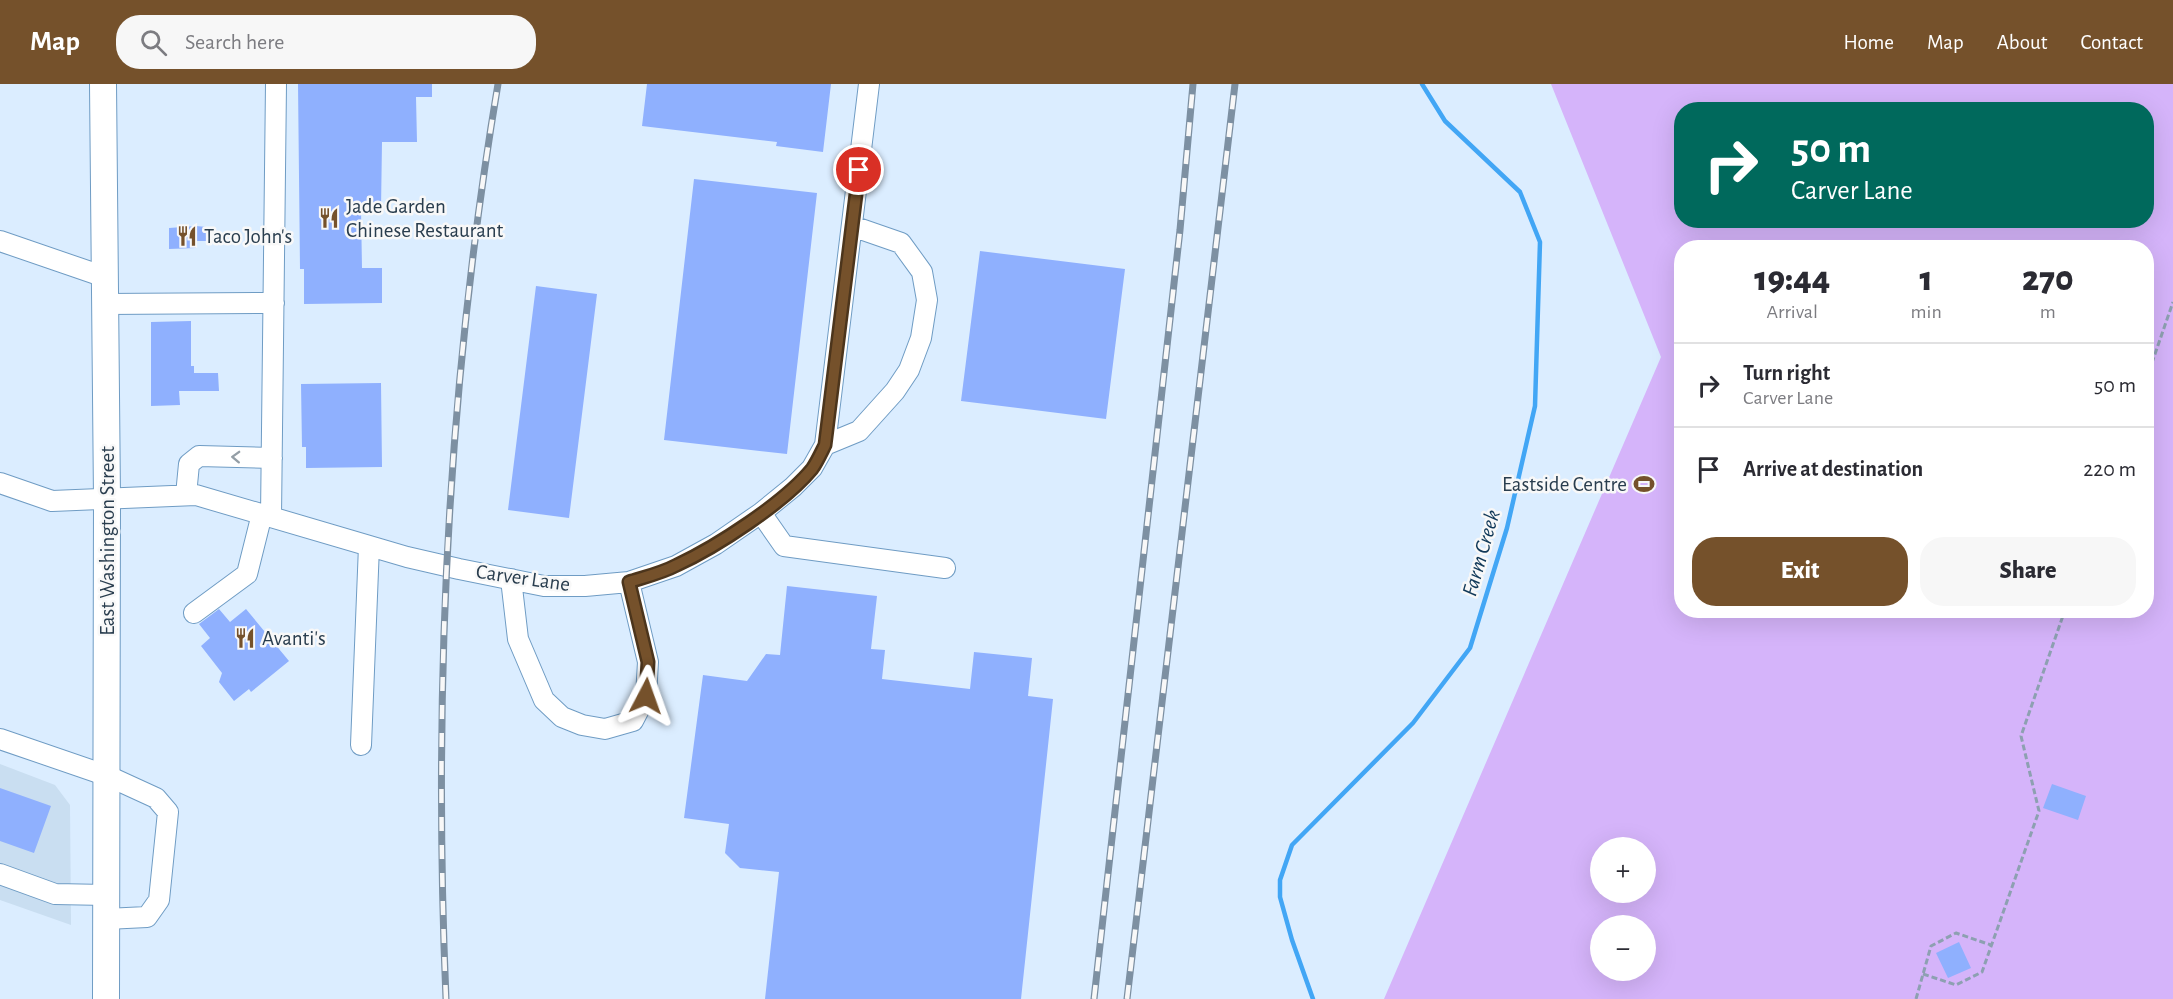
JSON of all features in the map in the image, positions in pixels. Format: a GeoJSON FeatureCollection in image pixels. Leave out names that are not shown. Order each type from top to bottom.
{"type":"FeatureCollection","features":[{"type":"Feature","properties":{"kind":"main road","name":"East Washington Street"},"geometry":{"type":"LineString","coordinates":[[103,84],[108,776],[106,999]]}},
{"type":"Feature","properties":{"kind":"street"},"geometry":{"type":"LineString","coordinates":[[194,613],[247,574],[267,516],[272,458],[276,84]]}},
{"type":"Feature","properties":{"kind":"street","name":"Carver Lane"},"geometry":{"type":"LineString","coordinates":[[0,483],[52,501],[196,495],[407,557],[544,585],[585,586],[629,582],[676,566],[717,544],[761,513],[812,468],[825,445],[869,84]]}},
{"type":"Feature","properties":{"kind":"street"},"geometry":{"type":"LineString","coordinates":[[825,445],[859,431],[895,391],[909,370],[921,338],[927,300],[922,272],[902,243],[852,226]]}},
{"type":"Feature","properties":{"kind":"street"},"geometry":{"type":"LineString","coordinates":[[0,240],[105,277]]}},
{"type":"Feature","properties":{"kind":"street"},"geometry":{"type":"LineString","coordinates":[[105,304],[274,303]]}},
{"type":"Feature","properties":{"kind":"street"},"geometry":{"type":"LineString","coordinates":[[186,495],[189,464],[199,456],[272,458]]}},
{"type":"Feature","properties":{"kind":"street"},"geometry":{"type":"LineString","coordinates":[[761,513],[784,546],[945,568]]}},
{"type":"Feature","properties":{"kind":"street"},"geometry":{"type":"LineString","coordinates":[[361,745],[369,546]]}},
{"type":"Feature","properties":{"kind":"street"},"geometry":{"type":"LineString","coordinates":[[511,579],[518,639],[544,700],[562,717],[582,725],[605,729],[633,721],[646,696],[648,662],[629,582]]}},
{"type":"Feature","properties":{"kind":"street"},"geometry":{"type":"LineString","coordinates":[[0,739],[108,776],[156,798],[168,812],[159,900],[147,917],[55,894],[0,874]]}},
{"type":"Feature","properties":{"kind":"path"},"geometry":{"type":"LineString","coordinates":[[2154,357],[2173,302]]}},
{"type":"Feature","properties":{"kind":"path"},"geometry":{"type":"LineString","coordinates":[[1923,974],[1956,986],[1982,972],[2039,811],[2021,736],[2063,618]]}},
{"type":"Feature","properties":{"kind":"path"},"geometry":{"type":"LineString","coordinates":[[1916,999],[1930,946],[1956,933],[1992,945]]}},
{"type":"Feature","properties":{"kind":"shaded area","name":"Eastside Centre"},"geometry":{"type":"Polygon","coordinates":[[[1551,84],[2173,84],[2173,999],[1384,999],[1661,357],[1551,84]]]}},
{"type":"Feature","properties":{"kind":"shaded area"},"geometry":{"type":"Polygon","coordinates":[[[0,764],[55,785],[70,805],[71,925],[0,900],[0,764]]]}},
{"type":"Feature","properties":{"kind":"building"},"geometry":{"type":"Polygon","coordinates":[[[298,84],[432,84],[432,97],[416,97],[417,142],[382,142],[381,209],[361,209],[362,268],[382,268],[382,303],[304,304],[304,269],[300,269],[298,84]]]}},
{"type":"Feature","properties":{"kind":"building"},"geometry":{"type":"Polygon","coordinates":[[[647,84],[831,84],[823,152],[776,146],[777,142],[642,126],[647,84]]]}},
{"type":"Feature","properties":{"kind":"building"},"geometry":{"type":"Polygon","coordinates":[[[694,179],[817,193],[787,454],[664,440],[694,179]]]}},
{"type":"Feature","properties":{"kind":"building"},"geometry":{"type":"Polygon","coordinates":[[[207,227],[207,241],[196,241],[196,248],[169,249],[169,228],[207,227]]]}},
{"type":"Feature","properties":{"kind":"building"},"geometry":{"type":"Polygon","coordinates":[[[980,251],[1125,269],[1106,419],[961,401],[980,251]]]}},
{"type":"Feature","properties":{"kind":"building"},"geometry":{"type":"Polygon","coordinates":[[[536,286],[597,294],[569,518],[508,510],[536,286]]]}},
{"type":"Feature","properties":{"kind":"building"},"geometry":{"type":"Polygon","coordinates":[[[191,321],[191,366],[194,366],[194,373],[218,373],[219,391],[179,391],[180,405],[151,406],[151,322],[191,321]]]}},
{"type":"Feature","properties":{"kind":"building"},"geometry":{"type":"Polygon","coordinates":[[[381,383],[382,467],[306,468],[306,447],[302,447],[301,384],[381,383]]]}},
{"type":"Feature","properties":{"kind":"building"},"geometry":{"type":"Polygon","coordinates":[[[787,586],[877,596],[871,649],[885,650],[882,679],[970,689],[974,652],[1032,658],[1028,696],[1053,699],[1021,999],[765,999],[779,872],[740,868],[725,853],[729,824],[684,818],[703,675],[747,681],[766,654],[780,655],[787,586]]]}},
{"type":"Feature","properties":{"kind":"building"},"geometry":{"type":"Polygon","coordinates":[[[219,609],[230,622],[246,609],[289,661],[251,692],[249,689],[234,701],[219,682],[222,673],[201,646],[210,638],[199,624],[219,609]]]}},
{"type":"Feature","properties":{"kind":"building"},"geometry":{"type":"Polygon","coordinates":[[[2052,784],[2086,796],[2078,820],[2043,808],[2052,784]]]}},
{"type":"Feature","properties":{"kind":"building"},"geometry":{"type":"Polygon","coordinates":[[[0,788],[51,806],[34,853],[0,841],[0,788]]]}},
{"type":"Feature","properties":{"kind":"building"},"geometry":{"type":"Polygon","coordinates":[[[1959,942],[1971,968],[1948,978],[1936,953],[1959,942]]]}},
{"type":"Feature","properties":{"kind":"waterway","name":"Farm Creek"},"geometry":{"type":"LineString","coordinates":[[1313,999],[1292,940],[1280,897],[1280,880],[1292,845],[1413,723],[1470,648],[1507,528],[1535,406],[1540,242],[1520,192],[1445,121],[1422,84]]}},
{"type":"Feature","properties":{"kind":"railway"},"geometry":{"type":"LineString","coordinates":[[446,999],[441,770],[448,540],[467,312],[498,84]]}},
{"type":"Feature","properties":{"kind":"railway"},"geometry":{"type":"LineString","coordinates":[[1094,999],[1180,230],[1193,84]]}},
{"type":"Feature","properties":{"kind":"railway"},"geometry":{"type":"LineString","coordinates":[[1127,999],[1235,84]]}},
{"type":"Feature","properties":{"kind":"place","name":"Jade Garden Chinese Restaurant"},"geometry":{"type":"Point","coordinates":[329,218]}},
{"type":"Feature","properties":{"kind":"place","name":"Taco John's"},"geometry":{"type":"Point","coordinates":[187,236]}},
{"type":"Feature","properties":{"kind":"place","name":"Eastside Centre"},"geometry":{"type":"Point","coordinates":[1644,484]}},
{"type":"Feature","properties":{"kind":"place","name":"Avanti's"},"geometry":{"type":"Point","coordinates":[245,638]}},
{"type":"Feature","properties":{"kind":"route"},"geometry":{"type":"LineString","coordinates":[[646,696],[648,662],[629,582],[676,566],[717,544],[793,487],[812,468],[825,445],[859,170]]}}]}
